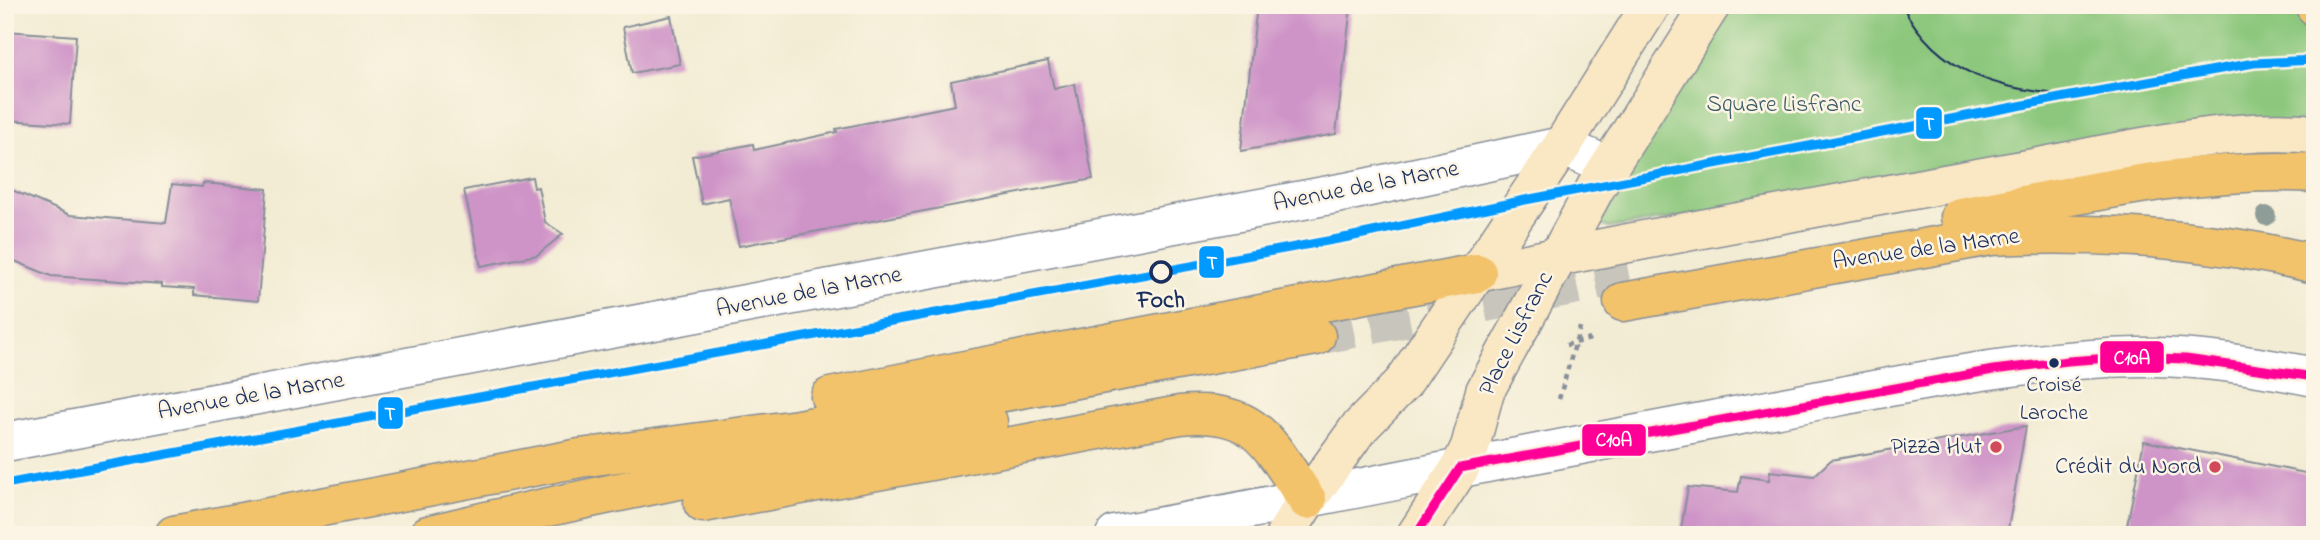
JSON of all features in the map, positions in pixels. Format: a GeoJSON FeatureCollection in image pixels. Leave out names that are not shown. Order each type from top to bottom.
{"type":"FeatureCollection","features":[{"type":"Feature","properties":{"kind":"main road"},"geometry":{"type":"LineString","coordinates":[[1285,535],[1358,429],[1403,383],[1562,146],[1651,5]]}},
{"type":"Feature","properties":{"kind":"main road","name":"Place Lisfranc"},"geometry":{"type":"LineString","coordinates":[[1416,535],[1460,468],[1470,447],[1485,391],[1557,257],[1608,166],[1712,5]]}},
{"type":"Feature","properties":{"kind":"main road"},"geometry":{"type":"LineString","coordinates":[[580,458],[715,422],[973,368],[1876,196],[2204,138],[2264,133],[2315,134]]}},
{"type":"Feature","properties":{"kind":"main road","name":"Avenue de la Marne"},"geometry":{"type":"LineString","coordinates":[[2315,173],[2254,171],[2196,176],[1626,288],[1962,240],[2051,233],[2152,238],[2281,256],[2315,264]]}},
{"type":"Feature","properties":{"kind":"main road"},"geometry":{"type":"LineString","coordinates":[[174,535],[580,458],[798,429],[1314,349],[510,514],[428,535]]}},
{"type":"Feature","properties":{"kind":"main road"},"geometry":{"type":"LineString","coordinates":[[493,535],[645,513],[1206,412],[1228,417],[1264,436],[1307,500]]}},
{"type":"Feature","properties":{"kind":"street"},"geometry":{"type":"LineString","coordinates":[[1562,146],[1608,166]]}},
{"type":"Feature","properties":{"kind":"street","name":"Avenue de la Marne"},"geometry":{"type":"LineString","coordinates":[[5,442],[1346,192],[1562,146]]}},
{"type":"Feature","properties":{"kind":"street"},"geometry":{"type":"LineString","coordinates":[[1115,535],[1307,500],[1460,468],[1993,370],[2074,360],[2140,357],[2190,359],[2315,377]]}},
{"type":"Feature","properties":{"kind":"green space","name":"Square Lisfranc"},"geometry":{"type":"Polygon","coordinates":[[[1728,5],[2297,5],[2315,67],[2315,121],[1609,228],[1599,224],[1684,74],[1728,5]]]}},
{"type":"Feature","properties":{"kind":"building"},"geometry":{"type":"Polygon","coordinates":[[[1257,5],[1351,5],[1336,134],[1241,151],[1257,5]]]}},
{"type":"Feature","properties":{"kind":"building"},"geometry":{"type":"Polygon","coordinates":[[[671,16],[680,64],[632,73],[623,27],[671,16]]]}},
{"type":"Feature","properties":{"kind":"building"},"geometry":{"type":"Polygon","coordinates":[[[5,31],[76,36],[70,124],[5,120],[5,31]]]}},
{"type":"Feature","properties":{"kind":"building"},"geometry":{"type":"Polygon","coordinates":[[[1048,61],[1054,89],[1075,84],[1093,179],[739,246],[729,198],[702,204],[692,156],[753,144],[754,150],[837,132],[836,129],[955,105],[951,81],[1048,61]]]}},
{"type":"Feature","properties":{"kind":"building"},"geometry":{"type":"Polygon","coordinates":[[[532,177],[534,188],[538,187],[545,222],[563,234],[537,255],[481,266],[464,190],[532,177]]]}},
{"type":"Feature","properties":{"kind":"building"},"geometry":{"type":"Polygon","coordinates":[[[203,183],[267,189],[258,301],[194,295],[194,289],[162,287],[162,284],[51,276],[5,257],[5,187],[70,215],[166,223],[172,184],[202,187],[203,183]]]}},
{"type":"Feature","properties":{"kind":"building"},"geometry":{"type":"Polygon","coordinates":[[[2026,426],[2007,535],[1680,535],[1688,487],[1738,492],[1741,476],[1769,480],[1770,471],[1814,476],[1831,460],[2026,426]]]}},
{"type":"Feature","properties":{"kind":"building"},"geometry":{"type":"Polygon","coordinates":[[[2144,441],[2315,475],[2315,535],[2125,535],[2144,441]]]}},
{"type":"Feature","properties":{"kind":"tunnel"},"geometry":{"type":"LineString","coordinates":[[1316,336],[1629,275]]}},
{"type":"Feature","properties":{"kind":"tram line"},"geometry":{"type":"LineString","coordinates":[[1902,5],[1917,29],[1934,48],[1975,75],[2023,90],[2076,95]]}},
{"type":"Feature","properties":{"kind":"transit line","name":"T"},"geometry":{"type":"LineString","coordinates":[[5,484],[1349,237],[1525,200],[2076,95],[2254,63],[2315,60]]}},
{"type":"Feature","properties":{"kind":"transit line","name":"C10A"},"geometry":{"type":"LineString","coordinates":[[1416,535],[1460,468],[1993,370],[2124,357],[2186,359],[2315,377]]}},
{"type":"Feature","properties":{"kind":"place","name":"Foch"},"geometry":{"type":"Point","coordinates":[1161,272]}},
{"type":"Feature","properties":{"kind":"place","name":"Croisé Laroche"},"geometry":{"type":"Point","coordinates":[2054,363]}},
{"type":"Feature","properties":{"kind":"place","name":"Pizza Hut"},"geometry":{"type":"Point","coordinates":[1996,447]}},
{"type":"Feature","properties":{"kind":"place","name":"Crédit du Nord"},"geometry":{"type":"Point","coordinates":[2215,467]}}]}
